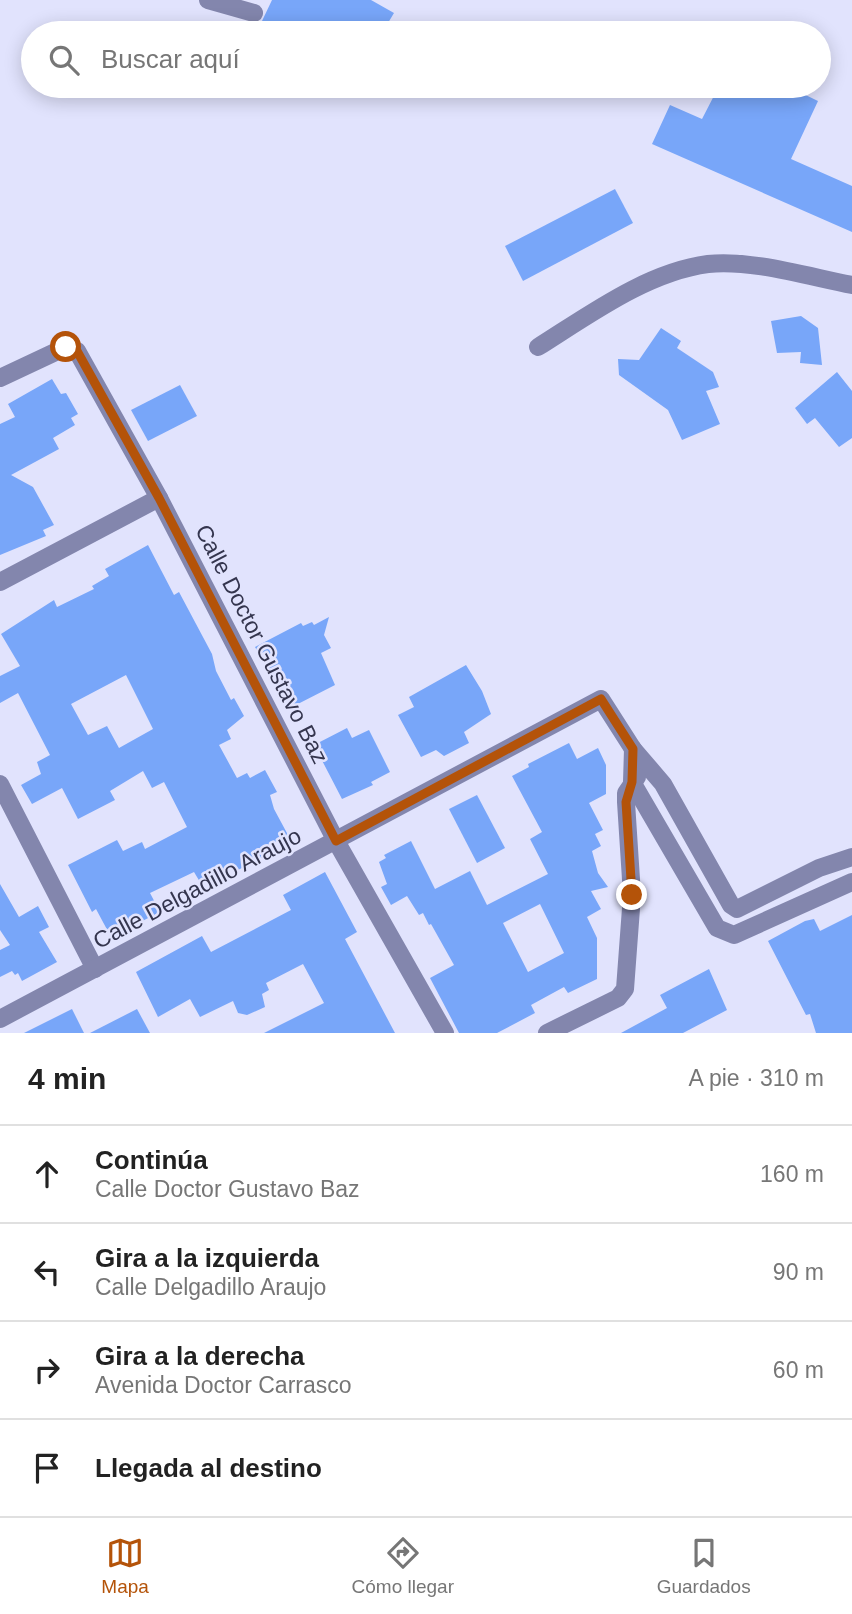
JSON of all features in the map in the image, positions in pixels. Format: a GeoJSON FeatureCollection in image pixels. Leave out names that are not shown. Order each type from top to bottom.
{"type":"FeatureCollection","features":[{"type":"Feature","properties":{"kind":"street"},"geometry":{"type":"LineString","coordinates":[[208,0],[254,13]]}},
{"type":"Feature","properties":{"kind":"street"},"geometry":{"type":"LineString","coordinates":[[538,347],[640,286],[676,271],[710,264],[754,267],[852,285]]}},
{"type":"Feature","properties":{"kind":"street","name":"Calle Doctor Gustavo Baz"},"geometry":{"type":"LineString","coordinates":[[0,379],[66,347],[77,351],[159,498],[336,841],[445,1033]]}},
{"type":"Feature","properties":{"kind":"street"},"geometry":{"type":"LineString","coordinates":[[0,582],[159,498]]}},
{"type":"Feature","properties":{"kind":"street","name":"Calle Delgadillo Araujo"},"geometry":{"type":"LineString","coordinates":[[0,1019],[601,699],[633,749]]}},
{"type":"Feature","properties":{"kind":"street"},"geometry":{"type":"LineString","coordinates":[[633,749],[649,765],[695,838],[731,905],[743,908],[820,868],[852,857]]}},
{"type":"Feature","properties":{"kind":"street"},"geometry":{"type":"LineString","coordinates":[[547,1033],[618,998],[625,989],[632,895],[626,802],[632,782],[633,749]]}},
{"type":"Feature","properties":{"kind":"street"},"geometry":{"type":"LineString","coordinates":[[632,782],[649,765]]}},
{"type":"Feature","properties":{"kind":"street"},"geometry":{"type":"LineString","coordinates":[[632,782],[717,928],[734,934],[852,882]]}},
{"type":"Feature","properties":{"kind":"street"},"geometry":{"type":"LineString","coordinates":[[0,784],[95,970]]}},
{"type":"Feature","properties":{"kind":"street"},"geometry":{"type":"LineString","coordinates":[[673,849],[695,838]]}},
{"type":"Feature","properties":{"kind":"street"},"geometry":{"type":"LineString","coordinates":[[696,891],[716,878]]}},
{"type":"Feature","properties":{"kind":"building"},"geometry":{"type":"Polygon","coordinates":[[[272,0],[371,0],[394,13],[389,21],[262,21],[272,0]]]}},
{"type":"Feature","properties":{"kind":"building"},"geometry":{"type":"Polygon","coordinates":[[[713,98],[812,98],[818,101],[791,159],[852,186],[852,232],[652,144],[670,105],[702,119],[713,98]]]}},
{"type":"Feature","properties":{"kind":"building"},"geometry":{"type":"Polygon","coordinates":[[[615,189],[633,223],[523,281],[505,246],[615,189]]]}},
{"type":"Feature","properties":{"kind":"building"},"geometry":{"type":"Polygon","coordinates":[[[801,316],[818,328],[822,365],[800,363],[801,352],[777,353],[771,321],[801,316]]]}},
{"type":"Feature","properties":{"kind":"building"},"geometry":{"type":"Polygon","coordinates":[[[661,328],[681,341],[677,348],[713,372],[719,387],[706,391],[720,424],[682,440],[668,410],[619,375],[618,359],[639,360],[661,328]]]}},
{"type":"Feature","properties":{"kind":"building"},"geometry":{"type":"Polygon","coordinates":[[[837,372],[852,391],[852,438],[839,447],[815,418],[807,424],[795,408],[837,372]]]}},
{"type":"Feature","properties":{"kind":"building"},"geometry":{"type":"Polygon","coordinates":[[[52,379],[61,394],[66,393],[78,414],[71,418],[75,425],[53,438],[59,449],[11,475],[33,487],[54,525],[43,530],[46,536],[0,555],[0,424],[15,417],[8,404],[52,379]]]}},
{"type":"Feature","properties":{"kind":"building"},"geometry":{"type":"Polygon","coordinates":[[[180,385],[197,416],[148,441],[131,410],[180,385]]]}},
{"type":"Feature","properties":{"kind":"building"},"geometry":{"type":"Polygon","coordinates":[[[148,545],[174,595],[179,592],[212,654],[216,671],[231,700],[234,698],[244,716],[227,730],[231,739],[219,745],[237,778],[247,773],[250,778],[265,770],[277,792],[270,795],[274,809],[288,835],[263,848],[267,855],[236,871],[233,867],[200,882],[194,872],[150,893],[160,912],[111,937],[96,909],[92,912],[68,865],[117,840],[123,851],[142,842],[145,849],[187,827],[164,782],[152,788],[143,771],[110,791],[115,800],[78,819],[62,788],[32,804],[21,785],[41,774],[37,762],[50,755],[18,693],[0,703],[0,676],[20,666],[1,634],[54,600],[57,607],[94,589],[92,586],[109,576],[105,569],[148,545]],[[126,675],[71,704],[88,735],[107,726],[119,748],[153,729],[126,675]]]}},
{"type":"Feature","properties":{"kind":"building"},"geometry":{"type":"Polygon","coordinates":[[[329,617],[324,635],[331,648],[321,653],[335,685],[290,708],[255,647],[301,623],[303,626],[312,622],[314,625],[329,617]]]}},
{"type":"Feature","properties":{"kind":"building"},"geometry":{"type":"Polygon","coordinates":[[[466,665],[482,691],[491,714],[464,732],[469,743],[444,756],[436,750],[421,757],[398,715],[414,707],[409,697],[466,665]]]}},
{"type":"Feature","properties":{"kind":"building"},"geometry":{"type":"Polygon","coordinates":[[[347,728],[352,738],[369,730],[390,772],[371,782],[373,785],[342,799],[314,745],[347,728]]]}},
{"type":"Feature","properties":{"kind":"building"},"geometry":{"type":"Polygon","coordinates":[[[569,743],[577,759],[598,748],[606,765],[606,794],[589,803],[603,830],[595,834],[601,846],[592,851],[598,873],[608,887],[591,891],[601,909],[587,917],[597,938],[597,979],[568,993],[564,987],[531,1005],[535,1013],[497,1033],[459,1033],[430,978],[454,965],[431,924],[429,925],[423,913],[419,915],[407,896],[391,905],[381,887],[387,884],[379,862],[386,858],[384,855],[411,841],[435,889],[470,871],[487,905],[548,874],[530,839],[542,832],[512,776],[529,767],[528,764],[569,743]],[[540,904],[503,923],[528,972],[564,953],[540,904]]]}},
{"type":"Feature","properties":{"kind":"building"},"geometry":{"type":"Polygon","coordinates":[[[477,795],[505,848],[477,863],[449,809],[477,795]]]}},
{"type":"Feature","properties":{"kind":"building"},"geometry":{"type":"Polygon","coordinates":[[[325,872],[357,932],[345,939],[395,1033],[264,1033],[324,1003],[303,964],[266,983],[269,990],[262,994],[265,1007],[247,1015],[238,1013],[233,1001],[200,1017],[190,999],[158,1017],[136,972],[202,936],[211,952],[291,910],[283,895],[325,872]]]}},
{"type":"Feature","properties":{"kind":"building"},"geometry":{"type":"Polygon","coordinates":[[[0,884],[19,917],[38,906],[49,927],[39,932],[57,962],[22,981],[18,973],[15,975],[12,971],[0,977],[0,950],[10,945],[0,930],[0,884]]]}},
{"type":"Feature","properties":{"kind":"building"},"geometry":{"type":"Polygon","coordinates":[[[852,915],[852,1033],[816,1033],[810,1014],[806,1015],[768,941],[805,921],[814,919],[820,931],[852,915]]]}},
{"type":"Feature","properties":{"kind":"building"},"geometry":{"type":"Polygon","coordinates":[[[709,969],[727,1010],[683,1033],[621,1033],[667,1008],[660,995],[709,969]]]}},
{"type":"Feature","properties":{"kind":"building"},"geometry":{"type":"Polygon","coordinates":[[[72,1009],[84,1033],[24,1033],[72,1009]]]}},
{"type":"Feature","properties":{"kind":"building"},"geometry":{"type":"Polygon","coordinates":[[[137,1009],[150,1033],[90,1033],[137,1009]]]}},
{"type":"Feature","properties":{"kind":"route"},"geometry":{"type":"LineString","coordinates":[[66,347],[77,351],[159,498],[336,841],[601,699],[633,749],[632,782],[626,793],[632,895]]}}]}
